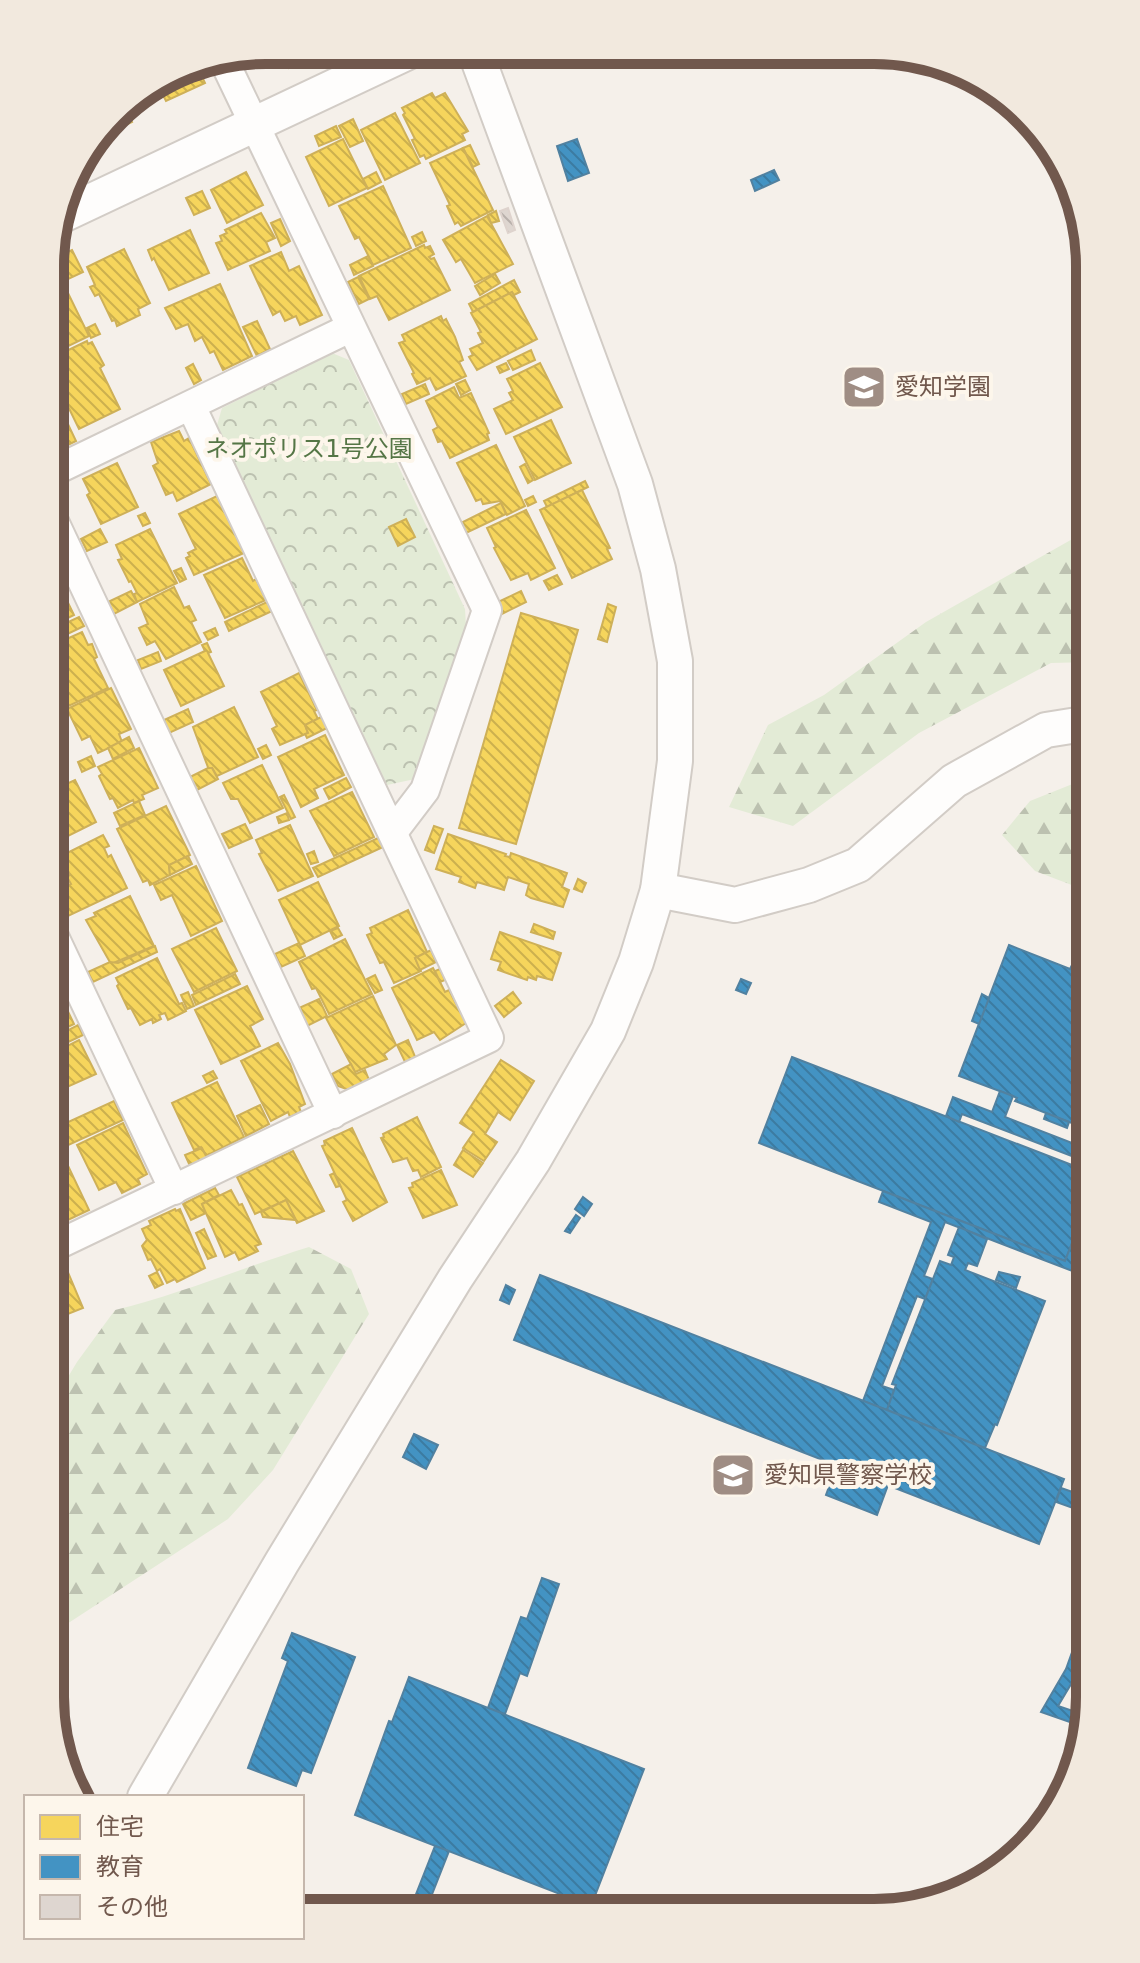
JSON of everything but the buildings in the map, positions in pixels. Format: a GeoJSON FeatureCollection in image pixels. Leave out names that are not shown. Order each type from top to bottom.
{"type":"FeatureCollection","features":[{"type":"Feature","properties":{"kind":"street"},"geometry":{"type":"LineString","coordinates":[[72,210],[382,64]]}},
{"type":"Feature","properties":{"kind":"street"},"geometry":{"type":"LineString","coordinates":[[146,1795],[282,1562],[430,1319],[533,1161],[608,1031],[636,962],[658,890],[675,761],[675,661],[658,569],[635,484],[480,64]]}},
{"type":"Feature","properties":{"kind":"street"},"geometry":{"type":"LineString","coordinates":[[227,68],[487,610],[425,790],[393,832]]}},
{"type":"Feature","properties":{"kind":"street"},"geometry":{"type":"LineString","coordinates":[[64,466],[350,328]]}},
{"type":"Feature","properties":{"kind":"street"},"geometry":{"type":"LineString","coordinates":[[64,1242],[489,1038],[191,406]]}},
{"type":"Feature","properties":{"kind":"street"},"geometry":{"type":"LineString","coordinates":[[64,543],[333,1114]]}},
{"type":"Feature","properties":{"kind":"street"},"geometry":{"type":"LineString","coordinates":[[658,890],[735,905],[809,885],[858,865],[954,781],[1046,730],[1076,725]]}},
{"type":"Feature","properties":{"kind":"street"},"geometry":{"type":"LineString","coordinates":[[64,957],[174,1190]]}},
{"type":"Feature","properties":{"kind":"green space","name":"ネオポリス1号公園"},"geometry":{"type":"Polygon","coordinates":[[[332,353],[349,360],[465,609],[466,626],[415,779],[387,785],[217,425],[222,408],[332,353]]]}},
{"type":"Feature","properties":{"kind":"green space"},"geometry":{"type":"Polygon","coordinates":[[[1076,537],[1076,662],[1051,663],[919,733],[793,826],[729,807],[768,725],[824,695],[926,622],[1076,537]]]}},
{"type":"Feature","properties":{"kind":"green space"},"geometry":{"type":"Polygon","coordinates":[[[1076,783],[1076,887],[1035,871],[1002,835],[1030,801],[1076,783]]]}},
{"type":"Feature","properties":{"kind":"green space"},"geometry":{"type":"Polygon","coordinates":[[[309,1247],[351,1269],[369,1314],[273,1470],[228,1519],[64,1626],[64,1384],[115,1310],[309,1247]]]}},
{"type":"Feature","properties":{"kind":"place","name":"愛知学園"},"geometry":{"type":"Point","coordinates":[864,387]}},
{"type":"Feature","properties":{"kind":"place","name":"愛知県警察学校"},"geometry":{"type":"Point","coordinates":[733,1475]}}]}
